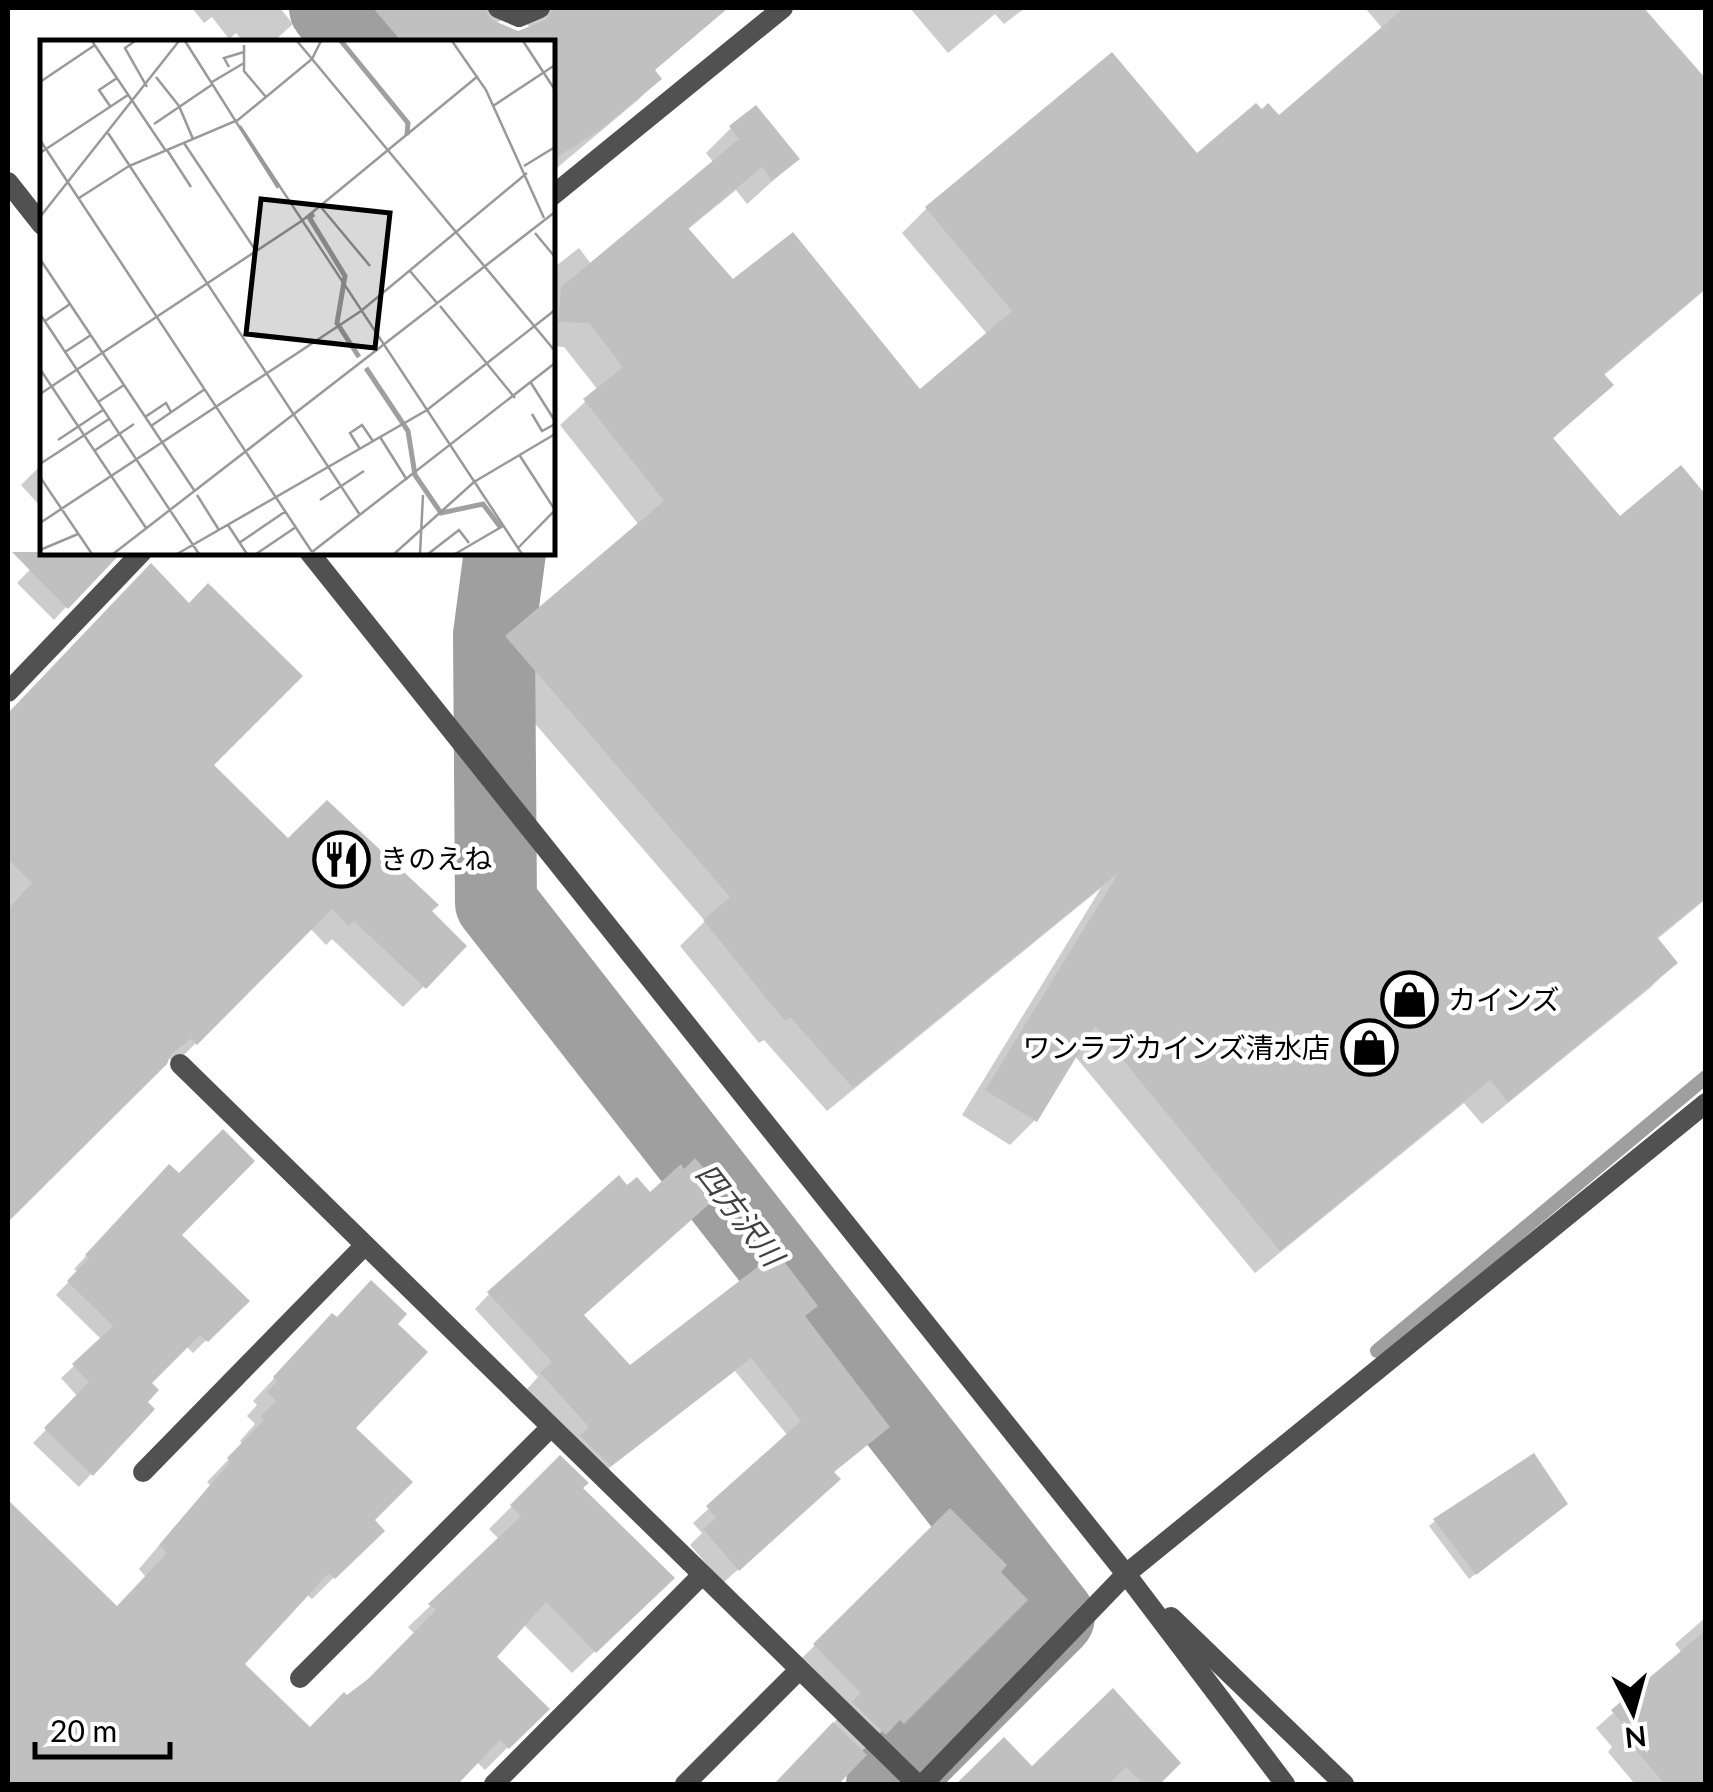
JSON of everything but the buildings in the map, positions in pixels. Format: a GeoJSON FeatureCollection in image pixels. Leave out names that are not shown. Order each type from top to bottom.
{"type":"FeatureCollection","features":[{"type":"Feature","properties":{"kind":"street"},"geometry":{"type":"LineString","coordinates":[[498,8],[520,17],[540,8]]}},
{"type":"Feature","properties":{"kind":"street"},"geometry":{"type":"LineString","coordinates":[[555,194],[783,8]]}},
{"type":"Feature","properties":{"kind":"street"},"geometry":{"type":"LineString","coordinates":[[8,182],[40,222]]}},
{"type":"Feature","properties":{"kind":"street"},"geometry":{"type":"LineString","coordinates":[[8,692],[139,555]]}},
{"type":"Feature","properties":{"kind":"street"},"geometry":{"type":"LineString","coordinates":[[310,555],[1126,1574],[1284,1784]]}},
{"type":"Feature","properties":{"kind":"street"},"geometry":{"type":"LineString","coordinates":[[180,1064],[920,1784],[1126,1574],[1703,1110]]}},
{"type":"Feature","properties":{"kind":"street"},"geometry":{"type":"LineString","coordinates":[[143,1472],[365,1245]]}},
{"type":"Feature","properties":{"kind":"street"},"geometry":{"type":"LineString","coordinates":[[300,1678],[551,1427]]}},
{"type":"Feature","properties":{"kind":"street"},"geometry":{"type":"LineString","coordinates":[[1126,1574],[1344,1784]]}},
{"type":"Feature","properties":{"kind":"street"},"geometry":{"type":"LineString","coordinates":[[494,1784],[702,1575]]}},
{"type":"Feature","properties":{"kind":"street"},"geometry":{"type":"LineString","coordinates":[[685,1784],[799,1670]]}},
{"type":"Feature","properties":{"kind":"waterway","name":"四方沢川"},"geometry":{"type":"LineString","coordinates":[[330,8],[356,40]]}},
{"type":"Feature","properties":{"kind":"waterway","name":"四方沢川"},"geometry":{"type":"LineString","coordinates":[[505,555],[494,635],[496,903],[1054,1617],[887,1784]]}},
{"type":"Feature","properties":{"kind":"waterway"},"geometry":{"type":"LineString","coordinates":[[1377,1351],[1706,1077]]}},
{"type":"Feature","properties":{"kind":"place","name":"きのえね"},"geometry":{"type":"Point","coordinates":[341,859]}},
{"type":"Feature","properties":{"kind":"place","name":"カインズ"},"geometry":{"type":"Point","coordinates":[1409,1000]}},
{"type":"Feature","properties":{"kind":"place","name":"ワンラブカインズ清水店"},"geometry":{"type":"Point","coordinates":[1369,1048]}}]}
